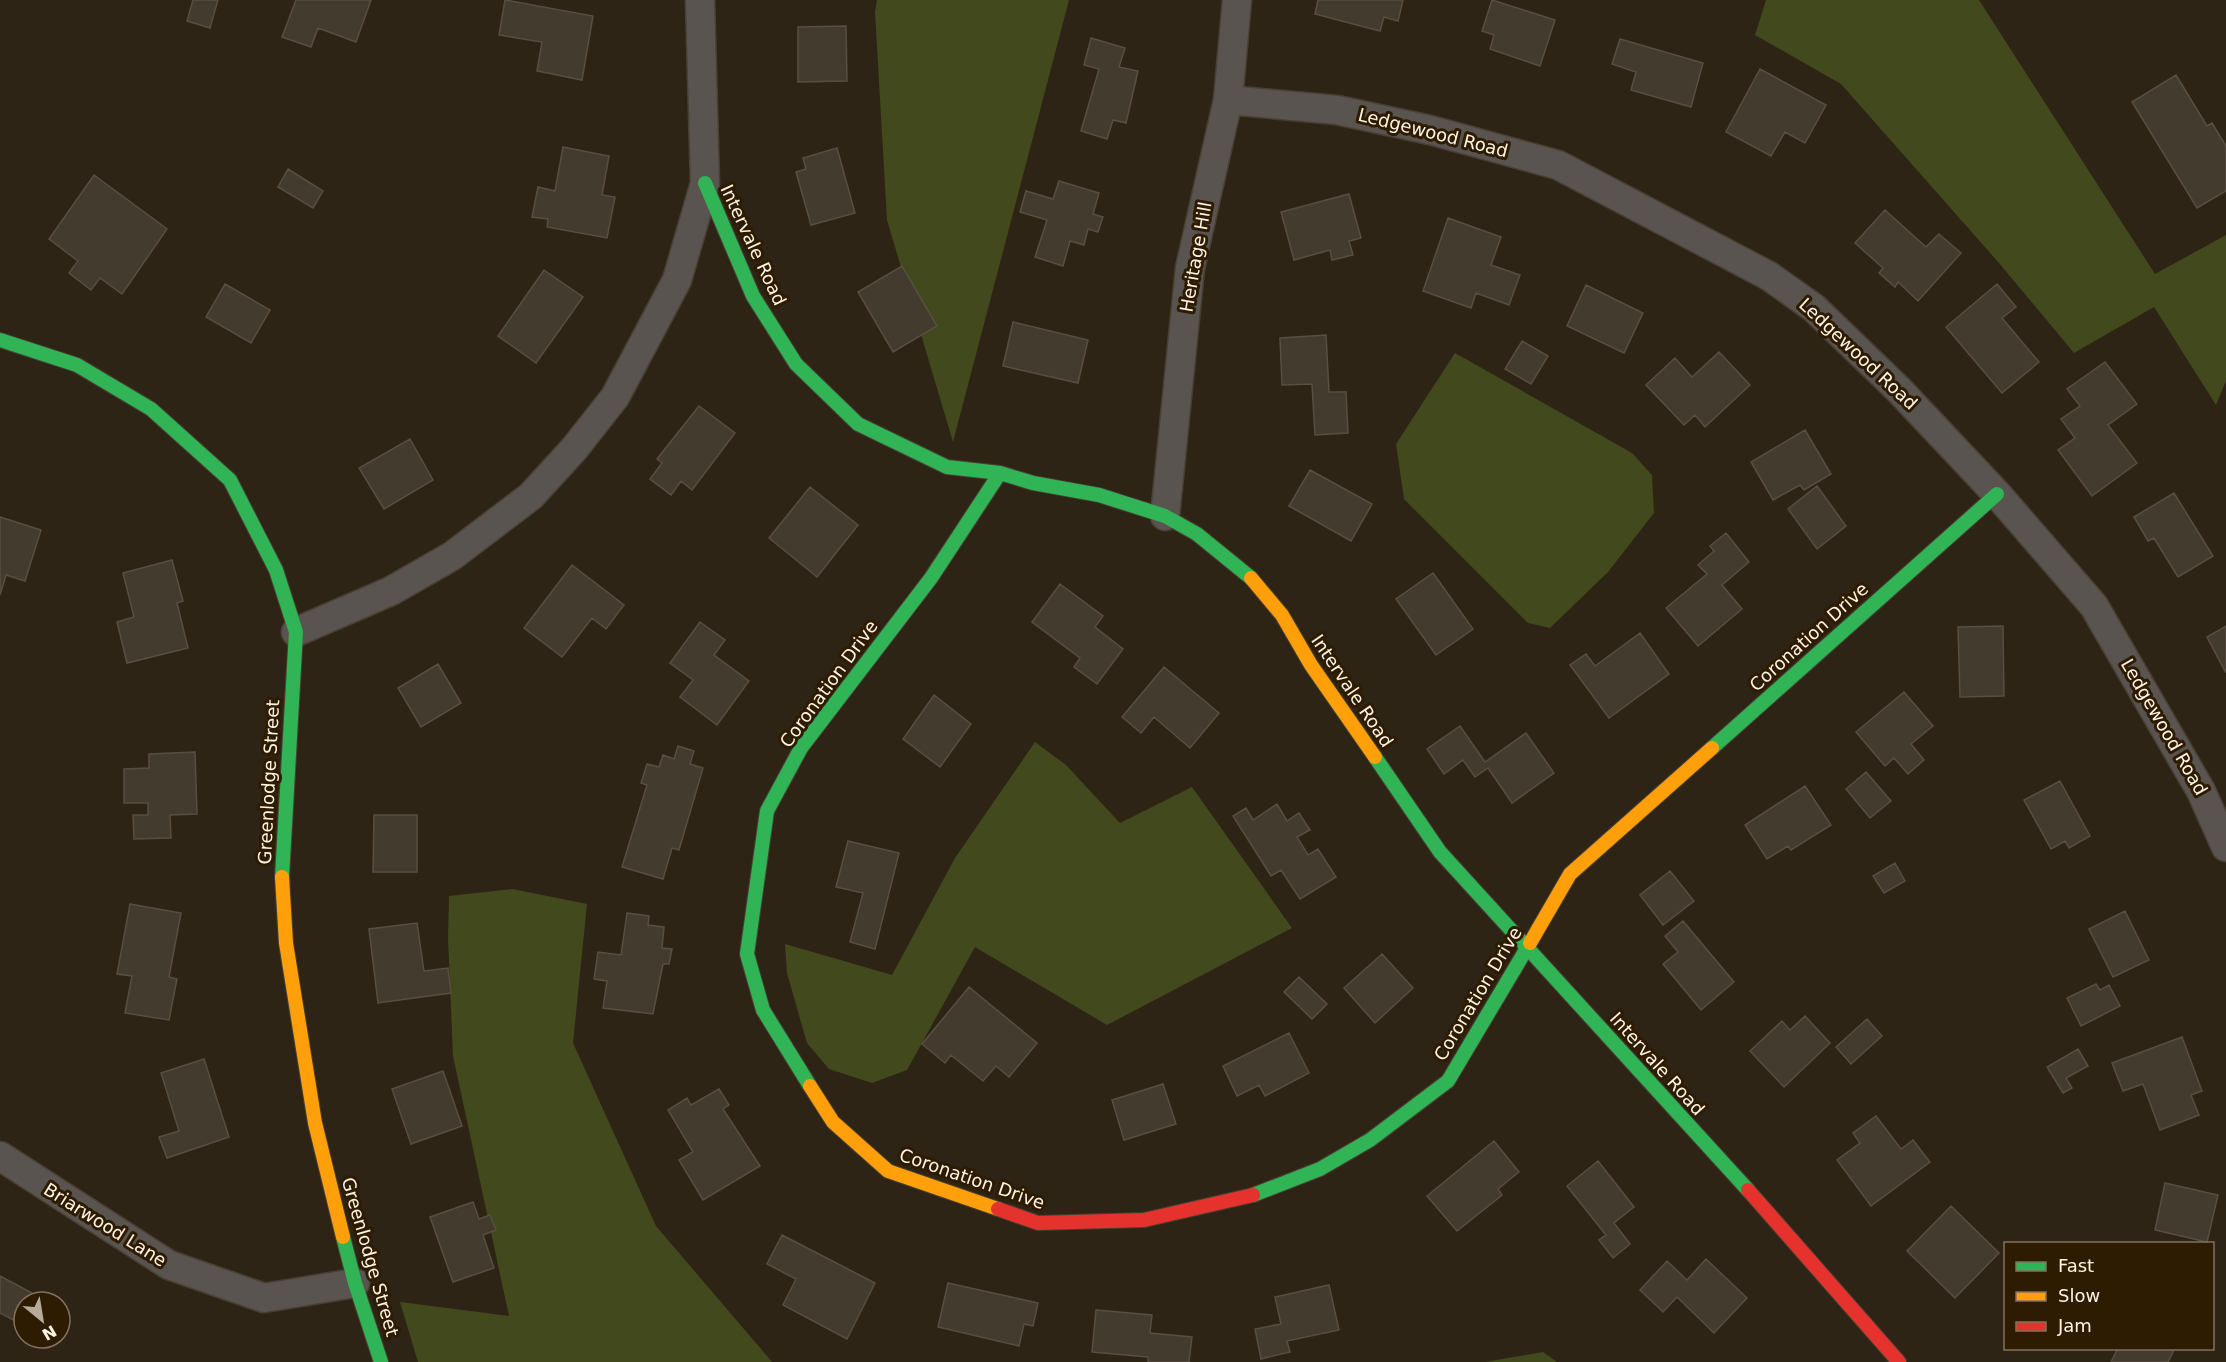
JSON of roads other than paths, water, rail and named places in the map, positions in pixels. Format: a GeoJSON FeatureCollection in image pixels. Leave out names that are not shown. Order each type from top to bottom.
{"type":"FeatureCollection","features":[{"type":"Feature","properties":{"kind":"street"},"geometry":{"type":"LineString","coordinates":[[296,632],[391,591],[452,556],[531,496],[574,449],[615,396],[677,280],[705,183],[700,0]]}},
{"type":"Feature","properties":{"kind":"street","name":"Heritage Hill"},"geometry":{"type":"LineString","coordinates":[[1165,516],[1190,268],[1228,100],[1236,0]]}},
{"type":"Feature","properties":{"kind":"street","name":"Ledgewood Road"},"geometry":{"type":"LineString","coordinates":[[1228,100],[1337,110],[1430,130],[1558,165],[1768,276],[1814,308],[1899,390],[1997,494],[2094,606],[2201,791],[2226,847]]}},
{"type":"Feature","properties":{"kind":"street","name":"Intervale Road"},"geometry":{"type":"LineString","coordinates":[[705,183],[753,296],[796,364],[858,424],[947,467],[1000,473],[1032,483],[1099,495],[1165,516],[1197,534],[1249,576],[1282,615],[1311,665],[1440,852],[1810,1257],[1899,1362]]}},
{"type":"Feature","properties":{"kind":"street","name":"Greenlodge Street"},"geometry":{"type":"LineString","coordinates":[[0,340],[77,365],[151,409],[230,480],[276,570],[296,632],[282,880],[286,943],[315,1123],[355,1283],[381,1362]]}},
{"type":"Feature","properties":{"kind":"street","name":"Coronation Drive"},"geometry":{"type":"LineString","coordinates":[[1000,473],[931,578],[801,748],[767,811],[747,954],[763,1010],[833,1122],[888,1171],[1038,1223],[1144,1220],[1245,1198],[1320,1169],[1370,1140],[1448,1081],[1570,874],[1997,494]]}},
{"type":"Feature","properties":{"kind":"street","name":"Briarwood Lane"},"geometry":{"type":"LineString","coordinates":[[0,1156],[62,1198],[169,1265],[180,1269],[264,1298],[355,1283]]}}]}
